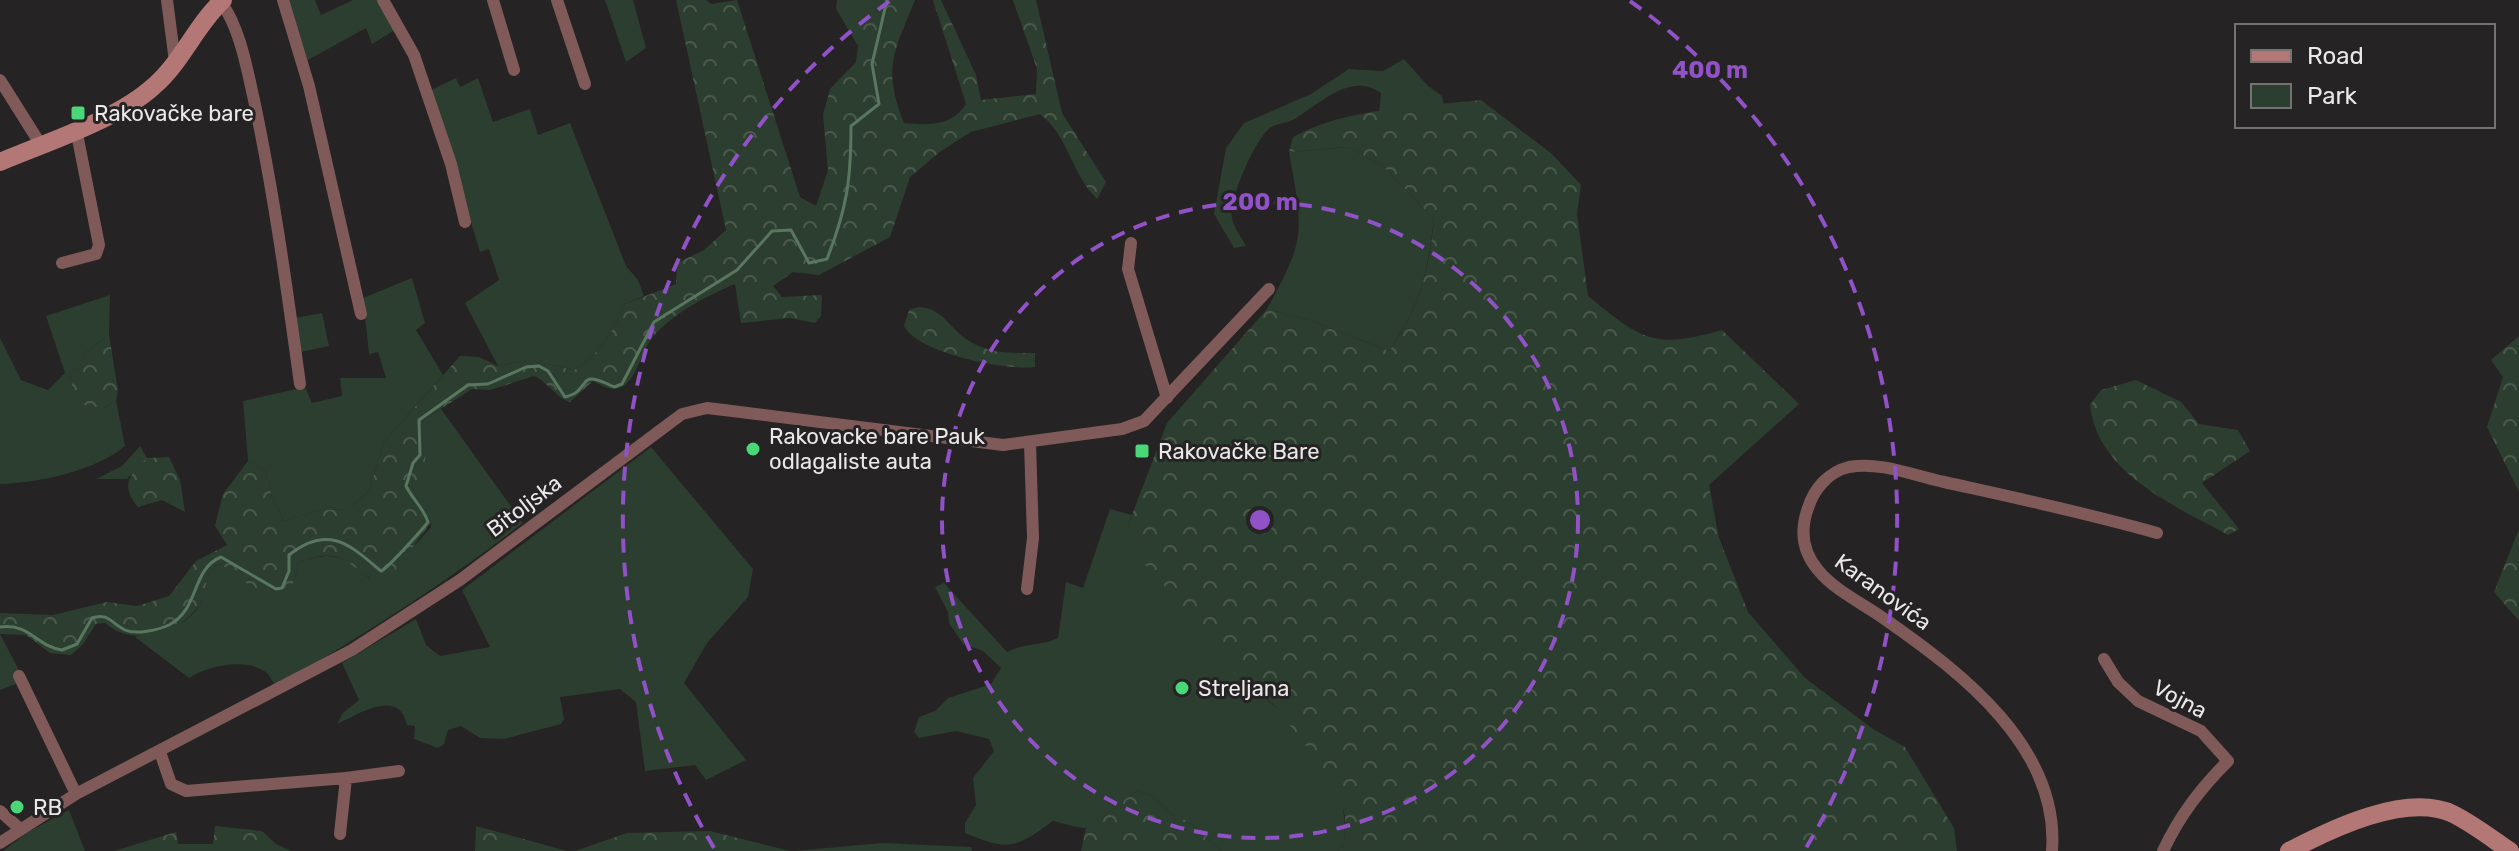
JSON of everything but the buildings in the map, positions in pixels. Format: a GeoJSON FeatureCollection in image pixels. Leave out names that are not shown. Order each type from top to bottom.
{"type":"FeatureCollection","features":[{"type":"Feature","properties":{"kind":"street"},"geometry":{"type":"LineString","coordinates":[[167,0],[175,62]]}},
{"type":"Feature","properties":{"kind":"street"},"geometry":{"type":"LineString","coordinates":[[283,0],[309,86],[361,314]]}},
{"type":"Feature","properties":{"kind":"street"},"geometry":{"type":"LineString","coordinates":[[383,0],[414,55],[451,164],[465,222]]}},
{"type":"Feature","properties":{"kind":"street"},"geometry":{"type":"LineString","coordinates":[[493,0],[514,70]]}},
{"type":"Feature","properties":{"kind":"street"},"geometry":{"type":"LineString","coordinates":[[557,0],[585,84]]}},
{"type":"Feature","properties":{"kind":"street"},"geometry":{"type":"LineString","coordinates":[[0,162],[141,97],[175,62],[222,1],[231,17],[248,76],[267,159],[300,384]]}},
{"type":"Feature","properties":{"kind":"street"},"geometry":{"type":"LineString","coordinates":[[0,80],[41,145]]}},
{"type":"Feature","properties":{"kind":"street"},"geometry":{"type":"LineString","coordinates":[[62,263],[96,254],[99,245],[76,129]]}},
{"type":"Feature","properties":{"kind":"street"},"geometry":{"type":"LineString","coordinates":[[1131,243],[1128,269],[1167,398]]}},
{"type":"Feature","properties":{"kind":"street"},"geometry":{"type":"LineString","coordinates":[[1167,398],[1269,289]]}},
{"type":"Feature","properties":{"kind":"street","name":"Bitoljska"},"geometry":{"type":"LineString","coordinates":[[0,843],[76,794],[299,680],[416,610],[674,419],[691,411],[707,408],[811,419],[976,443],[1030,443],[1122,429],[1144,421],[1167,398]]}},
{"type":"Feature","properties":{"kind":"street"},"geometry":{"type":"LineString","coordinates":[[1027,589],[1033,538],[1030,443]]}},
{"type":"Feature","properties":{"kind":"street","name":"Karanovića"},"geometry":{"type":"LineString","coordinates":[[2052,851],[2054,830],[2049,803],[2022,746],[1989,705],[1957,673],[1817,569],[1801,534],[1806,514],[1813,493],[1826,479],[1847,468],[1873,466],[2020,498],[2157,533]]}},
{"type":"Feature","properties":{"kind":"street","name":"Vojna"},"geometry":{"type":"LineString","coordinates":[[2104,659],[2118,682],[2138,701],[2201,731],[2228,761],[2198,791],[2178,820],[2163,851]]}},
{"type":"Feature","properties":{"kind":"street"},"geometry":{"type":"LineString","coordinates":[[19,676],[76,794]]}},
{"type":"Feature","properties":{"kind":"street"},"geometry":{"type":"LineString","coordinates":[[160,752],[169,781],[186,791],[399,771]]}},
{"type":"Feature","properties":{"kind":"street"},"geometry":{"type":"LineString","coordinates":[[340,834],[346,778]]}},
{"type":"Feature","properties":{"kind":"street"},"geometry":{"type":"LineString","coordinates":[[2295,850],[2379,813],[2414,806],[2450,812],[2510,851]]}},
{"type":"Feature","properties":{"kind":"street"},"geometry":{"type":"LineString","coordinates":[[0,811],[19,828]]}},
{"type":"Feature","properties":{"kind":"green space"},"geometry":{"type":"Polygon","coordinates":[[[287,0],[315,0],[321,15],[353,0],[378,0],[395,30],[372,44],[366,28],[306,61],[287,0]]]}},
{"type":"Feature","properties":{"kind":"green space"},"geometry":{"type":"Polygon","coordinates":[[[605,0],[633,0],[646,48],[626,62],[605,0]]]}},
{"type":"Feature","properties":{"kind":"green space"},"geometry":{"type":"Polygon","coordinates":[[[676,0],[706,0],[711,4],[737,0],[800,197],[816,206],[828,170],[823,115],[830,89],[856,62],[861,24],[871,0],[915,0],[896,47],[892,74],[904,123],[922,124],[946,121],[966,104],[933,0],[941,0],[976,75],[981,100],[1036,94],[1037,69],[1013,0],[1036,0],[1062,113],[1106,182],[1097,199],[1081,179],[1057,133],[1040,114],[971,132],[941,151],[910,177],[890,237],[819,275],[793,272],[773,286],[782,297],[822,295],[821,316],[815,323],[790,318],[741,323],[735,284],[675,316],[655,334],[634,375],[623,386],[610,388],[593,381],[570,402],[534,376],[490,390],[472,389],[425,419],[421,426],[429,441],[417,498],[429,507],[433,520],[388,580],[379,583],[343,559],[327,556],[299,562],[294,582],[286,592],[275,593],[250,585],[219,563],[210,572],[198,607],[189,617],[166,631],[128,635],[105,623],[96,624],[83,644],[71,655],[50,653],[26,635],[0,634],[0,613],[53,615],[107,602],[137,606],[169,596],[196,561],[227,545],[215,526],[223,494],[248,461],[266,471],[272,498],[284,521],[320,510],[348,509],[369,491],[384,442],[460,356],[479,357],[498,366],[528,360],[574,370],[592,357],[605,342],[625,304],[676,284],[677,263],[704,250],[726,230],[676,0]]]}},
{"type":"Feature","properties":{"kind":"green space"},"geometry":{"type":"Polygon","coordinates":[[[837,0],[871,0],[858,46],[836,9],[837,0]]]}},
{"type":"Feature","properties":{"kind":"green space"},"geometry":{"type":"Polygon","coordinates":[[[1404,59],[1428,86],[1442,96],[1444,105],[1379,113],[1381,93],[1358,86],[1335,93],[1293,120],[1270,128],[1250,157],[1234,198],[1232,218],[1246,246],[1234,248],[1214,214],[1226,148],[1244,123],[1311,94],[1349,69],[1383,71],[1404,59]]]}},
{"type":"Feature","properties":{"kind":"green space"},"geometry":{"type":"Polygon","coordinates":[[[456,78],[460,87],[478,78],[493,122],[530,109],[538,135],[570,123],[626,266],[638,280],[644,296],[625,304],[605,342],[592,357],[574,370],[528,360],[498,366],[465,303],[499,280],[489,249],[480,252],[431,90],[456,78]]]}},
{"type":"Feature","properties":{"kind":"green space"},"geometry":{"type":"Polygon","coordinates":[[[1481,100],[1552,154],[1581,185],[1577,214],[1588,296],[1635,331],[1649,337],[1679,339],[1722,330],[1799,404],[1709,485],[1719,538],[1748,612],[1805,678],[1873,729],[1905,747],[1954,828],[1957,851],[1338,851],[1344,845],[1345,816],[1337,786],[1275,706],[1260,692],[1245,687],[1200,626],[1142,561],[1127,528],[1167,423],[1267,309],[1309,320],[1389,351],[1408,320],[1421,289],[1434,219],[1383,166],[1348,147],[1289,152],[1293,137],[1314,127],[1361,114],[1481,100]]]}},
{"type":"Feature","properties":{"kind":"green space"},"geometry":{"type":"Polygon","coordinates":[[[1348,147],[1383,166],[1434,219],[1421,288],[1409,319],[1389,351],[1309,320],[1267,309],[1289,265],[1298,233],[1297,200],[1289,152],[1348,147]]]}},
{"type":"Feature","properties":{"kind":"green space"},"geometry":{"type":"Polygon","coordinates":[[[412,278],[425,323],[416,330],[443,375],[384,442],[369,491],[348,509],[320,510],[284,521],[272,498],[266,471],[248,461],[243,401],[305,387],[312,403],[342,396],[340,378],[386,378],[378,352],[369,354],[363,298],[412,278]]]}},
{"type":"Feature","properties":{"kind":"green space"},"geometry":{"type":"Polygon","coordinates":[[[110,295],[109,334],[84,354],[86,366],[70,373],[72,387],[104,408],[116,400],[125,446],[113,455],[66,474],[0,484],[0,338],[21,380],[48,390],[65,373],[46,316],[110,295]]]}},
{"type":"Feature","properties":{"kind":"green space"},"geometry":{"type":"Polygon","coordinates":[[[919,307],[939,314],[966,339],[982,348],[1035,353],[1035,367],[985,363],[926,344],[912,336],[904,326],[909,310],[919,307]]]}},
{"type":"Feature","properties":{"kind":"green space"},"geometry":{"type":"Polygon","coordinates":[[[322,313],[329,346],[301,352],[295,318],[322,313]]]}},
{"type":"Feature","properties":{"kind":"green space"},"geometry":{"type":"Polygon","coordinates":[[[109,334],[118,391],[116,400],[104,408],[83,405],[72,387],[70,373],[85,366],[84,354],[109,334]]]}},
{"type":"Feature","properties":{"kind":"green space"},"geometry":{"type":"Polygon","coordinates":[[[2519,336],[2519,492],[2487,427],[2503,377],[2491,360],[2519,336]]]}},
{"type":"Feature","properties":{"kind":"green space"},"geometry":{"type":"Polygon","coordinates":[[[2136,380],[2181,402],[2199,424],[2238,430],[2250,451],[2202,483],[2239,529],[2228,535],[2163,499],[2142,485],[2107,450],[2096,429],[2090,405],[2101,390],[2136,380]]]}},
{"type":"Feature","properties":{"kind":"green space"},"geometry":{"type":"Polygon","coordinates":[[[441,409],[523,523],[493,546],[402,609],[276,687],[266,672],[247,665],[216,667],[189,678],[135,637],[172,627],[189,617],[201,602],[211,570],[219,563],[229,570],[294,582],[299,562],[329,556],[344,559],[369,578],[417,543],[431,527],[429,507],[417,498],[421,426],[425,419],[441,409]]]}},
{"type":"Feature","properties":{"kind":"green space"},"geometry":{"type":"Polygon","coordinates":[[[140,446],[147,458],[127,479],[96,479],[122,466],[140,446]]]}},
{"type":"Feature","properties":{"kind":"green space"},"geometry":{"type":"Polygon","coordinates":[[[651,447],[753,569],[748,597],[707,643],[684,683],[746,760],[706,780],[695,765],[645,771],[636,702],[620,689],[560,697],[564,719],[561,724],[504,739],[480,738],[461,726],[448,730],[444,744],[438,748],[414,739],[415,726],[407,725],[403,714],[396,708],[377,707],[337,724],[343,713],[359,700],[342,663],[416,619],[426,645],[440,656],[490,647],[462,590],[651,447]]]}},
{"type":"Feature","properties":{"kind":"green space"},"geometry":{"type":"Polygon","coordinates":[[[169,457],[180,480],[185,512],[162,500],[138,507],[129,493],[131,475],[147,458],[169,457]]]}},
{"type":"Feature","properties":{"kind":"green space"},"geometry":{"type":"Polygon","coordinates":[[[1110,509],[1132,515],[1127,528],[1245,686],[1284,715],[1323,761],[1338,788],[1343,809],[1344,845],[1338,851],[1221,851],[1188,820],[1178,820],[1151,795],[1138,791],[1085,828],[1053,821],[1020,842],[1011,844],[992,843],[965,833],[965,823],[976,805],[973,778],[994,751],[989,739],[956,731],[919,738],[914,732],[919,717],[935,711],[948,698],[991,684],[1001,668],[983,651],[963,644],[949,623],[948,612],[935,587],[944,583],[1007,652],[1058,638],[1066,582],[1083,588],[1110,509]]]}},
{"type":"Feature","properties":{"kind":"green space"},"geometry":{"type":"Polygon","coordinates":[[[2519,529],[2519,621],[2494,592],[2519,529]]]}},
{"type":"Feature","properties":{"kind":"green space"},"geometry":{"type":"Polygon","coordinates":[[[0,634],[21,674],[18,683],[0,690],[0,634]]]}},
{"type":"Feature","properties":{"kind":"green space"},"geometry":{"type":"Polygon","coordinates":[[[1138,791],[1151,795],[1178,820],[1188,820],[1221,851],[1081,851],[1086,828],[1138,791]]]}},
{"type":"Feature","properties":{"kind":"green space"},"geometry":{"type":"Polygon","coordinates":[[[69,810],[85,851],[3,851],[28,832],[69,810]]]}},
{"type":"Feature","properties":{"kind":"green space"},"geometry":{"type":"Polygon","coordinates":[[[215,826],[262,831],[276,844],[291,851],[114,851],[176,832],[178,844],[213,844],[215,826]]]}},
{"type":"Feature","properties":{"kind":"green space"},"geometry":{"type":"Polygon","coordinates":[[[476,826],[567,851],[475,851],[476,826]]]}},
{"type":"Feature","properties":{"kind":"green space"},"geometry":{"type":"Polygon","coordinates":[[[710,831],[790,851],[575,851],[627,833],[710,831]]]}},
{"type":"Feature","properties":{"kind":"green space"},"geometry":{"type":"Polygon","coordinates":[[[882,843],[971,847],[972,851],[795,851],[882,843]]]}},
{"type":"Feature","properties":{"kind":"waterway"},"geometry":{"type":"LineString","coordinates":[[0,627],[19,628],[45,644],[62,650],[77,644],[92,618],[106,618],[130,631],[159,629],[179,618],[205,570],[221,557],[276,589],[282,588],[289,571],[289,555],[316,540],[339,542],[360,553],[381,571],[428,522],[406,486],[413,463],[420,455],[419,420],[468,385],[488,384],[526,367],[539,366],[548,371],[565,397],[574,394],[589,380],[602,381],[614,387],[622,384],[654,322],[737,270],[772,231],[791,230],[809,263],[827,259],[846,194],[851,126],[879,104],[872,64],[887,0]]}},
{"type":"Feature","properties":{"kind":"place","name":"Rakovačke bare"},"geometry":{"type":"Point","coordinates":[78,113]}},
{"type":"Feature","properties":{"kind":"place","name":"Rakovacke bare Pauk odlagaliste auta"},"geometry":{"type":"Point","coordinates":[753,449]}},
{"type":"Feature","properties":{"kind":"place","name":"Rakovačke Bare"},"geometry":{"type":"Point","coordinates":[1142,451]}},
{"type":"Feature","properties":{"kind":"place","name":"Streljana"},"geometry":{"type":"Point","coordinates":[1182,688]}},
{"type":"Feature","properties":{"kind":"place","name":"RB"},"geometry":{"type":"Point","coordinates":[17,807]}}]}
